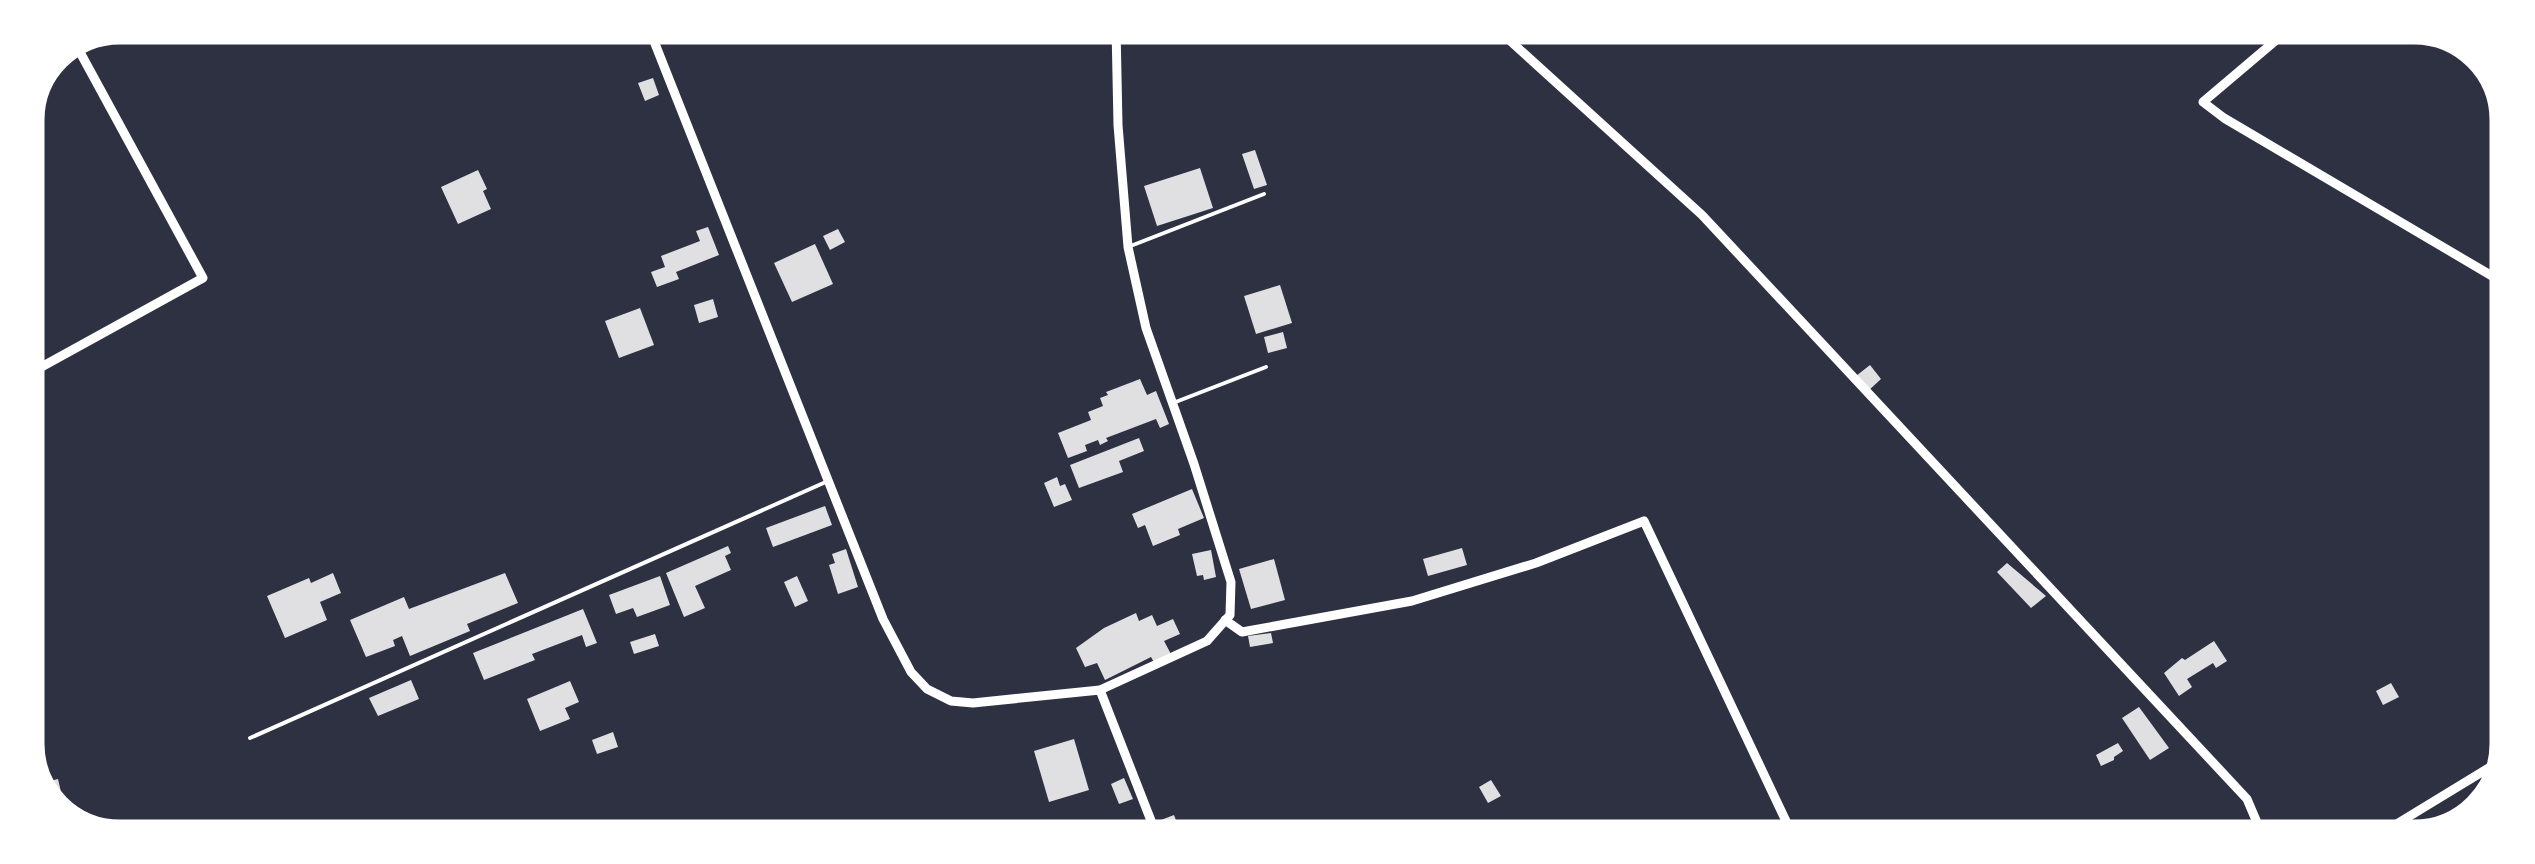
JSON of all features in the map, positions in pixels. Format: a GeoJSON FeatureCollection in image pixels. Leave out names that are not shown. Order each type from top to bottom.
{"type":"FeatureCollection","features":[{"type":"Feature","properties":{"kind":"street"},"geometry":{"type":"LineString","coordinates":[[654,42],[884,619],[912,672],[927,689],[951,701],[973,704],[1100,690],[1208,641],[1230,615],[1231,582],[1146,328],[1128,247],[1118,125],[1116,42]]}},
{"type":"Feature","properties":{"kind":"street"},"geometry":{"type":"LineString","coordinates":[[1511,42],[1702,215],[2247,800],[2257,822]]}},
{"type":"Feature","properties":{"kind":"street"},"geometry":{"type":"LineString","coordinates":[[2274,42],[2204,102],[2241,128],[2492,277]]}},
{"type":"Feature","properties":{"kind":"street"},"geometry":{"type":"LineString","coordinates":[[42,366],[203,278],[81,54]]}},
{"type":"Feature","properties":{"kind":"street"},"geometry":{"type":"LineString","coordinates":[[1225,620],[1242,632],[1412,601],[1536,563],[1644,521],[1786,822]]}},
{"type":"Feature","properties":{"kind":"street"},"geometry":{"type":"LineString","coordinates":[[1100,690],[1152,822]]}},
{"type":"Feature","properties":{"kind":"street"},"geometry":{"type":"LineString","coordinates":[[2400,822],[2488,768]]}},
{"type":"Feature","properties":{"kind":"lane"},"geometry":{"type":"LineString","coordinates":[[1128,247],[1264,194]]}},
{"type":"Feature","properties":{"kind":"lane"},"geometry":{"type":"LineString","coordinates":[[1172,403],[1266,367]]}},
{"type":"Feature","properties":{"kind":"lane"},"geometry":{"type":"LineString","coordinates":[[250,738],[828,482]]}},
{"type":"Feature","properties":{"kind":"building"},"geometry":{"type":"Polygon","coordinates":[[[653,78],[659,95],[645,101],[638,83],[653,78]]]}},
{"type":"Feature","properties":{"kind":"building"},"geometry":{"type":"Polygon","coordinates":[[[1255,150],[1267,185],[1254,189],[1242,154],[1255,150]]]}},
{"type":"Feature","properties":{"kind":"building"},"geometry":{"type":"Polygon","coordinates":[[[1200,168],[1213,208],[1157,226],[1144,186],[1200,168]]]}},
{"type":"Feature","properties":{"kind":"building"},"geometry":{"type":"Polygon","coordinates":[[[478,170],[491,209],[458,224],[441,187],[478,170]]]}},
{"type":"Feature","properties":{"kind":"building"},"geometry":{"type":"Polygon","coordinates":[[[708,227],[719,255],[676,272],[679,279],[657,287],[651,272],[665,267],[661,256],[700,241],[696,231],[708,227]]]}},
{"type":"Feature","properties":{"kind":"building"},"geometry":{"type":"Polygon","coordinates":[[[838,229],[845,242],[830,250],[823,236],[838,229]]]}},
{"type":"Feature","properties":{"kind":"building"},"geometry":{"type":"Polygon","coordinates":[[[815,244],[833,284],[792,302],[774,263],[815,244]]]}},
{"type":"Feature","properties":{"kind":"building"},"geometry":{"type":"Polygon","coordinates":[[[1280,285],[1292,323],[1256,334],[1244,296],[1280,285]]]}},
{"type":"Feature","properties":{"kind":"building"},"geometry":{"type":"Polygon","coordinates":[[[713,299],[718,317],[699,323],[694,305],[713,299]]]}},
{"type":"Feature","properties":{"kind":"building"},"geometry":{"type":"Polygon","coordinates":[[[640,308],[654,345],[619,358],[605,321],[640,308]]]}},
{"type":"Feature","properties":{"kind":"building"},"geometry":{"type":"Polygon","coordinates":[[[1283,332],[1287,348],[1268,353],[1264,337],[1283,332]]]}},
{"type":"Feature","properties":{"kind":"building"},"geometry":{"type":"Polygon","coordinates":[[[1870,365],[1881,379],[1868,391],[1856,376],[1870,365]]]}},
{"type":"Feature","properties":{"kind":"building"},"geometry":{"type":"Polygon","coordinates":[[[1140,379],[1147,395],[1156,391],[1169,424],[1160,428],[1156,419],[1106,438],[1108,441],[1100,445],[1098,440],[1085,445],[1087,451],[1068,458],[1058,433],[1091,420],[1088,412],[1103,406],[1100,398],[1108,395],[1106,392],[1140,379]]]}},
{"type":"Feature","properties":{"kind":"building"},"geometry":{"type":"Polygon","coordinates":[[[1139,438],[1144,451],[1119,461],[1123,472],[1079,488],[1070,465],[1139,438]]]}},
{"type":"Feature","properties":{"kind":"building"},"geometry":{"type":"Polygon","coordinates":[[[1057,477],[1072,500],[1054,507],[1044,483],[1057,477]]]}},
{"type":"Feature","properties":{"kind":"building"},"geometry":{"type":"Polygon","coordinates":[[[1192,489],[1204,518],[1178,529],[1180,535],[1153,546],[1145,525],[1138,528],[1132,514],[1192,489]]]}},
{"type":"Feature","properties":{"kind":"building"},"geometry":{"type":"Polygon","coordinates":[[[825,506],[832,525],[773,547],[766,528],[825,506]]]}},
{"type":"Feature","properties":{"kind":"building"},"geometry":{"type":"Polygon","coordinates":[[[728,546],[731,553],[725,556],[731,570],[695,586],[705,608],[684,617],[666,573],[728,546]]]}},
{"type":"Feature","properties":{"kind":"building"},"geometry":{"type":"Polygon","coordinates":[[[1462,548],[1467,565],[1428,576],[1423,559],[1462,548]]]}},
{"type":"Feature","properties":{"kind":"building"},"geometry":{"type":"Polygon","coordinates":[[[846,549],[858,587],[838,594],[829,565],[835,563],[832,554],[846,549]]]}},
{"type":"Feature","properties":{"kind":"building"},"geometry":{"type":"Polygon","coordinates":[[[1211,550],[1216,577],[1204,580],[1203,575],[1197,576],[1192,554],[1211,550]]]}},
{"type":"Feature","properties":{"kind":"building"},"geometry":{"type":"Polygon","coordinates":[[[1274,559],[1285,600],[1251,609],[1239,569],[1274,559]]]}},
{"type":"Feature","properties":{"kind":"building"},"geometry":{"type":"Polygon","coordinates":[[[2007,563],[2046,596],[2031,608],[1997,572],[2007,563]]]}},
{"type":"Feature","properties":{"kind":"building"},"geometry":{"type":"Polygon","coordinates":[[[333,573],[341,593],[320,602],[327,620],[285,638],[267,596],[309,578],[311,583],[333,573]]]}},
{"type":"Feature","properties":{"kind":"building"},"geometry":{"type":"Polygon","coordinates":[[[505,573],[518,603],[467,624],[470,631],[410,656],[402,636],[393,640],[395,646],[366,657],[350,620],[404,597],[409,609],[505,573]]]}},
{"type":"Feature","properties":{"kind":"building"},"geometry":{"type":"Polygon","coordinates":[[[660,576],[670,605],[637,617],[633,608],[616,614],[609,595],[660,576]]]}},
{"type":"Feature","properties":{"kind":"building"},"geometry":{"type":"Polygon","coordinates":[[[797,576],[808,601],[795,607],[784,582],[797,576]]]}},
{"type":"Feature","properties":{"kind":"building"},"geometry":{"type":"Polygon","coordinates":[[[583,609],[597,643],[586,647],[582,635],[532,654],[535,660],[484,680],[473,653],[583,609]]]}},
{"type":"Feature","properties":{"kind":"building"},"geometry":{"type":"Polygon","coordinates":[[[1136,613],[1139,621],[1152,615],[1157,626],[1173,619],[1180,634],[1164,641],[1172,656],[1155,664],[1151,657],[1105,680],[1097,663],[1085,667],[1076,648],[1104,628],[1136,613]]]}},
{"type":"Feature","properties":{"kind":"building"},"geometry":{"type":"Polygon","coordinates":[[[1271,633],[1273,643],[1250,647],[1248,636],[1271,633]]]}},
{"type":"Feature","properties":{"kind":"building"},"geometry":{"type":"Polygon","coordinates":[[[655,634],[659,646],[634,654],[630,642],[655,634]]]}},
{"type":"Feature","properties":{"kind":"building"},"geometry":{"type":"Polygon","coordinates":[[[2214,641],[2227,661],[2216,668],[2213,663],[2187,679],[2192,687],[2179,696],[2164,673],[2214,641]]]}},
{"type":"Feature","properties":{"kind":"building"},"geometry":{"type":"Polygon","coordinates":[[[411,680],[419,699],[378,716],[369,698],[411,680]]]}},
{"type":"Feature","properties":{"kind":"building"},"geometry":{"type":"Polygon","coordinates":[[[570,681],[579,702],[565,708],[570,719],[540,731],[527,699],[570,681]]]}},
{"type":"Feature","properties":{"kind":"building"},"geometry":{"type":"Polygon","coordinates":[[[2391,683],[2399,697],[2383,705],[2376,691],[2391,683]]]}},
{"type":"Feature","properties":{"kind":"building"},"geometry":{"type":"Polygon","coordinates":[[[2139,707],[2169,748],[2150,760],[2122,718],[2139,707]]]}},
{"type":"Feature","properties":{"kind":"building"},"geometry":{"type":"Polygon","coordinates":[[[613,732],[618,747],[597,754],[592,740],[613,732]]]}},
{"type":"Feature","properties":{"kind":"building"},"geometry":{"type":"Polygon","coordinates":[[[1074,739],[1089,790],[1049,802],[1034,751],[1074,739]]]}},
{"type":"Feature","properties":{"kind":"building"},"geometry":{"type":"Polygon","coordinates":[[[2118,743],[2123,751],[2101,766],[2096,755],[2118,743]]]}},
{"type":"Feature","properties":{"kind":"building"},"geometry":{"type":"Polygon","coordinates":[[[1124,778],[1133,799],[1119,804],[1111,784],[1124,778]]]}},
{"type":"Feature","properties":{"kind":"building"},"geometry":{"type":"Polygon","coordinates":[[[1491,780],[1501,796],[1488,803],[1479,787],[1491,780]]]}},
{"type":"Feature","properties":{"kind":"building"},"geometry":{"type":"Polygon","coordinates":[[[1174,815],[1177,822],[1162,822],[1174,815]]]}}]}
